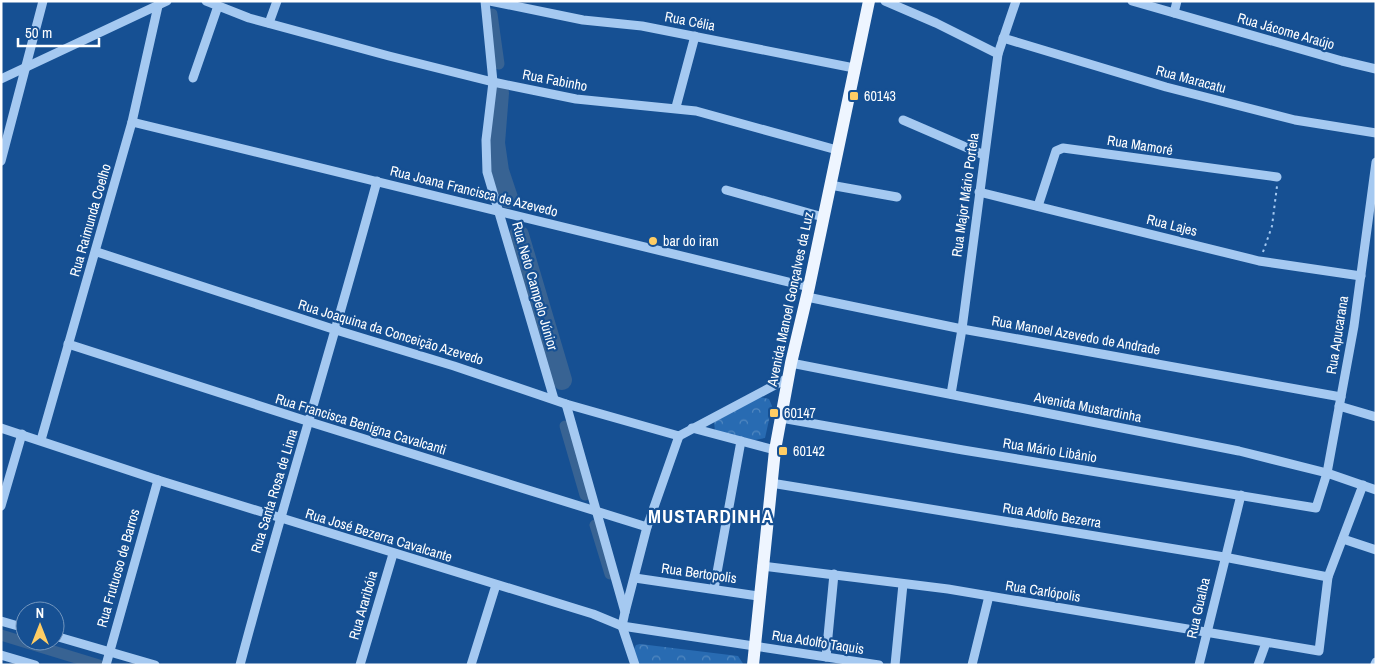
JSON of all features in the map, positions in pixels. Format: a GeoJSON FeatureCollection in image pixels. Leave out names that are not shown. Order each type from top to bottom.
{"type":"FeatureCollection","features":[{"type":"Feature","properties":{"kind":"main road","name":"Avenida Manoel Gonçalves da Luz"},"geometry":{"type":"LineString","coordinates":[[753,665],[758,596],[775,450],[791,363],[808,292],[869,1]]}},
{"type":"Feature","properties":{"kind":"street"},"geometry":{"type":"LineString","coordinates":[[1,161],[43,1]]}},
{"type":"Feature","properties":{"kind":"street"},"geometry":{"type":"LineString","coordinates":[[1,80],[167,1]]}},
{"type":"Feature","properties":{"kind":"street","name":"Rua Fabinho"},"geometry":{"type":"LineString","coordinates":[[206,1],[269,23],[493,82],[576,99],[617,104],[676,107],[837,150]]}},
{"type":"Feature","properties":{"kind":"street"},"geometry":{"type":"LineString","coordinates":[[269,23],[277,1]]}},
{"type":"Feature","properties":{"kind":"street","name":"Rua Neto Campelo Júnior"},"geometry":{"type":"LineString","coordinates":[[485,1],[493,82],[485,157],[487,172],[554,399]]}},
{"type":"Feature","properties":{"kind":"street","name":"Rua Célia"},"geometry":{"type":"LineString","coordinates":[[490,1],[583,20],[642,26],[854,68]]}},
{"type":"Feature","properties":{"kind":"street"},"geometry":{"type":"LineString","coordinates":[[885,1],[936,23],[998,54]]}},
{"type":"Feature","properties":{"kind":"street","name":"Rua Major Mário Portela"},"geometry":{"type":"LineString","coordinates":[[951,394],[962,329],[998,54],[1016,1]]}},
{"type":"Feature","properties":{"kind":"street","name":"Rua Jácome Araújo"},"geometry":{"type":"LineString","coordinates":[[1132,1],[1342,61],[1376,68]]}},
{"type":"Feature","properties":{"kind":"street"},"geometry":{"type":"LineString","coordinates":[[1174,13],[1178,1]]}},
{"type":"Feature","properties":{"kind":"street","name":"Rua Raimunda Coelho"},"geometry":{"type":"LineString","coordinates":[[42,440],[68,344],[97,252],[132,122],[158,6]]}},
{"type":"Feature","properties":{"kind":"street"},"geometry":{"type":"LineString","coordinates":[[193,78],[218,6]]}},
{"type":"Feature","properties":{"kind":"street"},"geometry":{"type":"LineString","coordinates":[[676,107],[695,36]]}},
{"type":"Feature","properties":{"kind":"street","name":"Rua Maracatu"},"geometry":{"type":"LineString","coordinates":[[1002,38],[1166,88],[1295,120],[1376,133]]}},
{"type":"Feature","properties":{"kind":"street"},"geometry":{"type":"LineString","coordinates":[[903,120],[984,155]]}},
{"type":"Feature","properties":{"kind":"street","name":"Rua Joana Francisca de Azevedo"},"geometry":{"type":"LineString","coordinates":[[132,122],[377,181],[808,292]]}},
{"type":"Feature","properties":{"kind":"street","name":"Rua Mamoré"},"geometry":{"type":"LineString","coordinates":[[1038,206],[1056,152],[1062,148],[1277,178]]}},
{"type":"Feature","properties":{"kind":"street","name":"Rua Apucarana"},"geometry":{"type":"LineString","coordinates":[[1314,508],[1317,507],[1327,473],[1340,401],[1361,276],[1376,162]]}},
{"type":"Feature","properties":{"kind":"street","name":"Rua Santa Rosa de Lima"},"geometry":{"type":"LineString","coordinates":[[240,665],[279,518],[310,422],[377,181]]}},
{"type":"Feature","properties":{"kind":"street"},"geometry":{"type":"LineString","coordinates":[[830,185],[898,197]]}},
{"type":"Feature","properties":{"kind":"street"},"geometry":{"type":"LineString","coordinates":[[726,190],[823,216]]}},
{"type":"Feature","properties":{"kind":"street","name":"Rua Lajes"},"geometry":{"type":"LineString","coordinates":[[979,192],[1259,261],[1361,276]]}},
{"type":"Feature","properties":{"kind":"street","name":"Rua Joaquina da Conceição Azevedo"},"geometry":{"type":"LineString","coordinates":[[97,252],[336,330],[454,366],[566,404],[679,436]]}},
{"type":"Feature","properties":{"kind":"street","name":"Rua Manoel Azevedo de Andrade"},"geometry":{"type":"LineString","coordinates":[[808,292],[962,329],[1340,401],[1376,418]]}},
{"type":"Feature","properties":{"kind":"street","name":"Rua Francisca Benigna Cavalcanti"},"geometry":{"type":"LineString","coordinates":[[68,344],[647,527]]}},
{"type":"Feature","properties":{"kind":"street","name":"Avenida Mustardinha"},"geometry":{"type":"LineString","coordinates":[[791,363],[1239,451],[1327,473],[1376,490]]}},
{"type":"Feature","properties":{"kind":"street"},"geometry":{"type":"LineString","coordinates":[[635,665],[622,626],[624,612],[635,578],[647,527],[679,436],[788,378]]}},
{"type":"Feature","properties":{"kind":"street"},"geometry":{"type":"LineString","coordinates":[[566,404],[624,612]]}},
{"type":"Feature","properties":{"kind":"street","name":"Rua Mário Libânio"},"geometry":{"type":"LineString","coordinates":[[781,418],[1314,508]]}},
{"type":"Feature","properties":{"kind":"street","name":"Rua José Bezerra Cavalcante"},"geometry":{"type":"LineString","coordinates":[[1,428],[393,554],[593,614],[622,626],[754,646]]}},
{"type":"Feature","properties":{"kind":"street"},"geometry":{"type":"LineString","coordinates":[[692,428],[775,450]]}},
{"type":"Feature","properties":{"kind":"street"},"geometry":{"type":"LineString","coordinates":[[1,506],[22,434]]}},
{"type":"Feature","properties":{"kind":"street"},"geometry":{"type":"LineString","coordinates":[[714,589],[741,441]]}},
{"type":"Feature","properties":{"kind":"street","name":"Rua Frutuoso de Barros"},"geometry":{"type":"LineString","coordinates":[[108,658],[158,480]]}},
{"type":"Feature","properties":{"kind":"street","name":"Rua Adolfo Bezerra"},"geometry":{"type":"LineString","coordinates":[[771,483],[1224,557],[1328,577]]}},
{"type":"Feature","properties":{"kind":"street"},"geometry":{"type":"LineString","coordinates":[[1328,577],[1363,485]]}},
{"type":"Feature","properties":{"kind":"street","name":"Rua Guaíba"},"geometry":{"type":"LineString","coordinates":[[1199,665],[1224,557],[1241,495]]}},
{"type":"Feature","properties":{"kind":"street"},"geometry":{"type":"LineString","coordinates":[[1343,539],[1376,550]]}},
{"type":"Feature","properties":{"kind":"street","name":"Rua Araribóia"},"geometry":{"type":"LineString","coordinates":[[360,665],[393,554]]}},
{"type":"Feature","properties":{"kind":"street","name":"Rua Carlópolis"},"geometry":{"type":"LineString","coordinates":[[762,566],[834,574],[989,596],[1206,631],[1319,652],[1328,577]]}},
{"type":"Feature","properties":{"kind":"street"},"geometry":{"type":"LineString","coordinates":[[826,657],[834,574]]}},
{"type":"Feature","properties":{"kind":"street","name":"Rua Bertopolis"},"geometry":{"type":"LineString","coordinates":[[635,578],[758,596]]}},
{"type":"Feature","properties":{"kind":"street"},"geometry":{"type":"LineString","coordinates":[[895,665],[903,584]]}},
{"type":"Feature","properties":{"kind":"street"},"geometry":{"type":"LineString","coordinates":[[471,665],[496,585]]}},
{"type":"Feature","properties":{"kind":"street"},"geometry":{"type":"LineString","coordinates":[[972,665],[989,596]]}},
{"type":"Feature","properties":{"kind":"street"},"geometry":{"type":"LineString","coordinates":[[1,621],[15,625]]}},
{"type":"Feature","properties":{"kind":"street"},"geometry":{"type":"LineString","coordinates":[[65,640],[108,658],[155,665]]}},
{"type":"Feature","properties":{"kind":"street"},"geometry":{"type":"LineString","coordinates":[[1258,665],[1266,643]]}},
{"type":"Feature","properties":{"kind":"street","name":"Rua Adolfo Taquis"},"geometry":{"type":"LineString","coordinates":[[754,646],[879,665]]}},
{"type":"Feature","properties":{"kind":"street"},"geometry":{"type":"LineString","coordinates":[[1,655],[35,665]]}},
{"type":"Feature","properties":{"kind":"path"},"geometry":{"type":"LineString","coordinates":[[1259,261],[1272,226],[1277,178]]}},
{"type":"Feature","properties":{"kind":"green space"},"geometry":{"type":"Polygon","coordinates":[[[760,397],[769,399],[772,406],[765,438],[755,440],[715,431],[714,422],[760,397]]]}},
{"type":"Feature","properties":{"kind":"green space"},"geometry":{"type":"Polygon","coordinates":[[[636,645],[738,656],[744,665],[636,665],[633,651],[636,645]]]}},
{"type":"Feature","properties":{"kind":"waterway"},"geometry":{"type":"LineString","coordinates":[[492,14],[499,64]]}},
{"type":"Feature","properties":{"kind":"waterway"},"geometry":{"type":"LineString","coordinates":[[499,93],[495,143],[499,171],[508,198]]}},
{"type":"Feature","properties":{"kind":"waterway"},"geometry":{"type":"LineString","coordinates":[[519,235],[562,380]]}},
{"type":"Feature","properties":{"kind":"waterway"},"geometry":{"type":"LineString","coordinates":[[565,426],[585,495]]}},
{"type":"Feature","properties":{"kind":"waterway"},"geometry":{"type":"LineString","coordinates":[[595,525],[610,574]]}},
{"type":"Feature","properties":{"kind":"waterway"},"geometry":{"type":"LineString","coordinates":[[1,635],[99,665]]}},
{"type":"Feature","properties":{"kind":"place","name":"60143"},"geometry":{"type":"Point","coordinates":[854,96]}},
{"type":"Feature","properties":{"kind":"place","name":"bar do iran"},"geometry":{"type":"Point","coordinates":[653,241]}},
{"type":"Feature","properties":{"kind":"place","name":"60147"},"geometry":{"type":"Point","coordinates":[774,413]}},
{"type":"Feature","properties":{"kind":"place","name":"60142"},"geometry":{"type":"Point","coordinates":[783,451]}},
{"type":"Feature","properties":{"kind":"district","name":"MUSTARDINHA"},"geometry":{"type":"Point","coordinates":[711,516]}}]}
